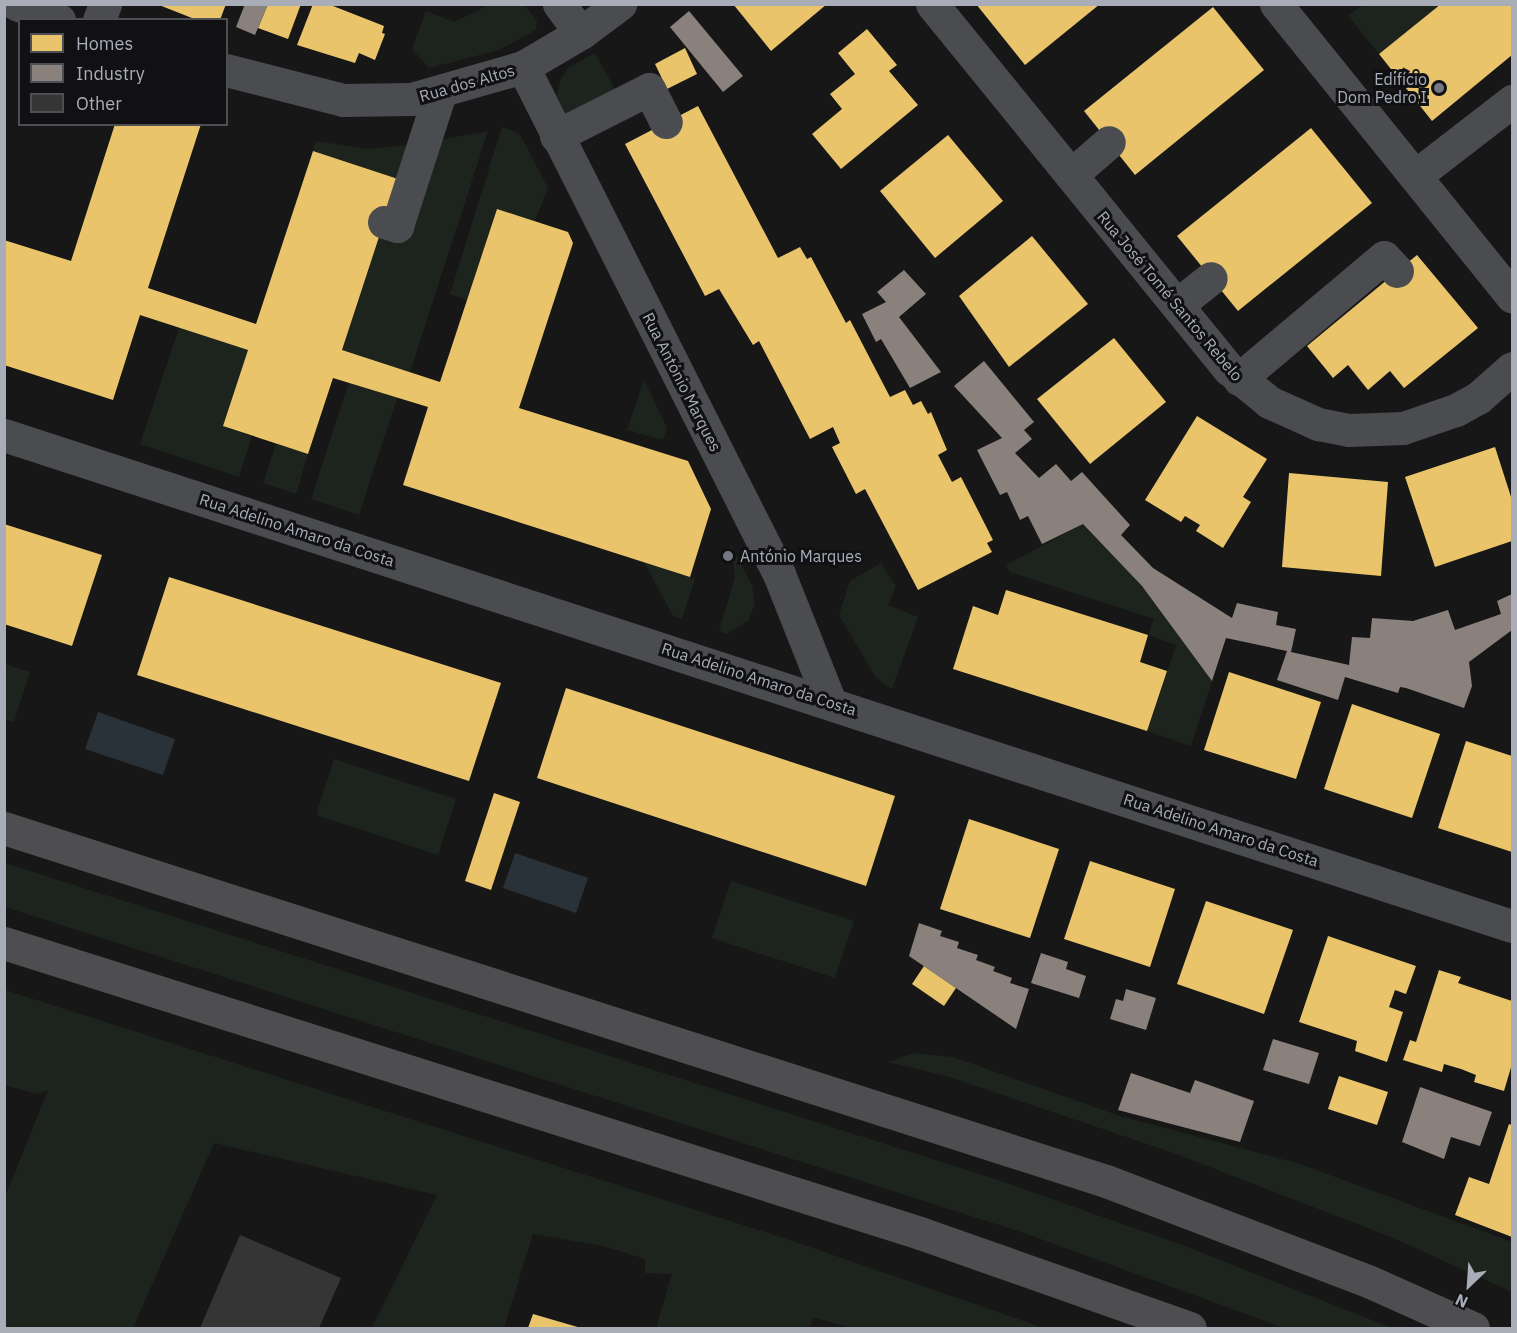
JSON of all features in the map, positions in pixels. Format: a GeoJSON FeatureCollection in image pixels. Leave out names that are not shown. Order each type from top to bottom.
{"type":"FeatureCollection","features":[{"type":"Feature","properties":{"kind":"highway"},"geometry":{"type":"LineString","coordinates":[[4,828],[1106,1181],[1357,1276],[1473,1329]]}},
{"type":"Feature","properties":{"kind":"highway"},"geometry":{"type":"LineString","coordinates":[[4,943],[920,1233],[1190,1329]]}},
{"type":"Feature","properties":{"kind":"street"},"geometry":{"type":"LineString","coordinates":[[16,4],[54,18]]}},
{"type":"Feature","properties":{"kind":"street"},"geometry":{"type":"LineString","coordinates":[[559,4],[581,33]]}},
{"type":"Feature","properties":{"kind":"street","name":"Rua dos Altos"},"geometry":{"type":"LineString","coordinates":[[228,71],[343,100],[411,99],[440,93],[523,67],[581,33],[620,4]]}},
{"type":"Feature","properties":{"kind":"street","name":"Rua José Tomé Santos Rebelo"},"geometry":{"type":"LineString","coordinates":[[932,4],[1239,379],[1291,414],[1318,424],[1376,431],[1414,425],[1456,410],[1478,398],[1512,368]]}},
{"type":"Feature","properties":{"kind":"street"},"geometry":{"type":"LineString","coordinates":[[1275,4],[1512,297]]}},
{"type":"Feature","properties":{"kind":"street","name":"Rua António Marques"},"geometry":{"type":"LineString","coordinates":[[523,67],[779,574],[830,702]]}},
{"type":"Feature","properties":{"kind":"street"},"geometry":{"type":"LineString","coordinates":[[556,136],[649,90],[666,122]]}},
{"type":"Feature","properties":{"kind":"street"},"geometry":{"type":"LineString","coordinates":[[384,222],[397,226],[440,93]]}},
{"type":"Feature","properties":{"kind":"street"},"geometry":{"type":"LineString","coordinates":[[1415,176],[1512,101]]}},
{"type":"Feature","properties":{"kind":"street"},"geometry":{"type":"LineString","coordinates":[[1071,175],[1109,142]]}},
{"type":"Feature","properties":{"kind":"street"},"geometry":{"type":"LineString","coordinates":[[1239,379],[1336,310],[1384,257],[1397,272]]}},
{"type":"Feature","properties":{"kind":"street"},"geometry":{"type":"LineString","coordinates":[[1177,305],[1211,278]]}},
{"type":"Feature","properties":{"kind":"street","name":"Rua Adelino Amaro da Costa"},"geometry":{"type":"LineString","coordinates":[[4,435],[830,702],[1512,926]]}},
{"type":"Feature","properties":{"kind":"shaded area"},"geometry":{"type":"Polygon","coordinates":[[[491,4],[525,5],[537,21],[536,30],[499,50],[429,68],[412,49],[426,11],[454,22],[491,4]]]}},
{"type":"Feature","properties":{"kind":"shaded area"},"geometry":{"type":"Polygon","coordinates":[[[1363,5],[1441,5],[1379,54],[1348,16],[1363,5]]]}},
{"type":"Feature","properties":{"kind":"shaded area"},"geometry":{"type":"Polygon","coordinates":[[[595,53],[617,93],[568,118],[557,97],[560,80],[568,68],[595,53]]]}},
{"type":"Feature","properties":{"kind":"shaded area"},"geometry":{"type":"Polygon","coordinates":[[[502,127],[518,133],[548,188],[535,221],[497,209],[467,300],[450,294],[502,127]]]}},
{"type":"Feature","properties":{"kind":"shaded area"},"geometry":{"type":"Polygon","coordinates":[[[488,131],[410,372],[342,350],[381,232],[407,241],[439,140],[488,131]]]}},
{"type":"Feature","properties":{"kind":"shaded area"},"geometry":{"type":"Polygon","coordinates":[[[316,141],[367,149],[410,145],[398,179],[313,151],[316,141]]]}},
{"type":"Feature","properties":{"kind":"shaded area"},"geometry":{"type":"Polygon","coordinates":[[[179,328],[248,350],[223,426],[252,436],[239,477],[140,444],[179,328]]]}},
{"type":"Feature","properties":{"kind":"shaded area"},"geometry":{"type":"Polygon","coordinates":[[[644,380],[667,428],[663,440],[627,430],[644,380]]]}},
{"type":"Feature","properties":{"kind":"shaded area"},"geometry":{"type":"Polygon","coordinates":[[[349,382],[397,398],[359,515],[311,499],[349,382]]]}},
{"type":"Feature","properties":{"kind":"shaded area"},"geometry":{"type":"Polygon","coordinates":[[[276,444],[308,454],[296,494],[263,483],[276,444]]]}},
{"type":"Feature","properties":{"kind":"shaded area"},"geometry":{"type":"Polygon","coordinates":[[[1083,524],[1142,586],[1212,681],[1191,746],[1147,731],[1176,645],[1148,635],[1154,619],[1010,572],[1006,565],[1083,524]]]}},
{"type":"Feature","properties":{"kind":"shaded area"},"geometry":{"type":"Polygon","coordinates":[[[731,545],[752,585],[755,603],[749,620],[727,634],[719,631],[735,577],[731,545]]]}},
{"type":"Feature","properties":{"kind":"shaded area"},"geometry":{"type":"Polygon","coordinates":[[[644,562],[695,579],[682,619],[673,616],[644,562]]]}},
{"type":"Feature","properties":{"kind":"shaded area"},"geometry":{"type":"Polygon","coordinates":[[[881,563],[896,586],[888,605],[918,617],[892,689],[876,678],[839,615],[850,581],[881,563]]]}},
{"type":"Feature","properties":{"kind":"shaded area"},"geometry":{"type":"Polygon","coordinates":[[[4,664],[30,672],[14,722],[5,719],[4,664]]]}},
{"type":"Feature","properties":{"kind":"shaded area"},"geometry":{"type":"Polygon","coordinates":[[[98,712],[175,739],[163,775],[85,749],[98,712]]]}},
{"type":"Feature","properties":{"kind":"shaded area"},"geometry":{"type":"Polygon","coordinates":[[[334,759],[456,799],[438,855],[316,815],[334,759]]]}},
{"type":"Feature","properties":{"kind":"shaded area"},"geometry":{"type":"Polygon","coordinates":[[[515,853],[588,878],[576,913],[503,888],[515,853]]]}},
{"type":"Feature","properties":{"kind":"shaded area"},"geometry":{"type":"Polygon","coordinates":[[[5,863],[995,1179],[1185,1246],[1392,1328],[1284,1328],[1027,1234],[5,907],[5,863]]]}},
{"type":"Feature","properties":{"kind":"shaded area"},"geometry":{"type":"Polygon","coordinates":[[[731,881],[854,921],[835,978],[712,938],[731,881]]]}},
{"type":"Feature","properties":{"kind":"shaded area"},"geometry":{"type":"Polygon","coordinates":[[[5,990],[784,1238],[1044,1328],[852,1328],[813,1317],[810,1328],[656,1328],[672,1274],[645,1273],[645,1259],[604,1246],[533,1234],[504,1328],[372,1328],[437,1195],[214,1143],[133,1328],[5,1328],[5,1197],[48,1090],[37,1094],[5,1085],[5,990]]]}},
{"type":"Feature","properties":{"kind":"shaded area"},"geometry":{"type":"Polygon","coordinates":[[[914,1053],[953,1057],[1120,1116],[1300,1164],[1512,1242],[1512,1292],[1391,1237],[1171,1152],[946,1076],[888,1062],[914,1053]]]}},
{"type":"Feature","properties":{"kind":"building: Homes"},"geometry":{"type":"Polygon","coordinates":[[[226,4],[221,18],[192,18],[159,5],[226,4]]]}},
{"type":"Feature","properties":{"kind":"building: Homes"},"geometry":{"type":"Polygon","coordinates":[[[268,4],[301,4],[288,39],[258,28],[268,4]]]}},
{"type":"Feature","properties":{"kind":"building: Homes"},"geometry":{"type":"Polygon","coordinates":[[[313,4],[328,4],[384,26],[382,33],[385,34],[375,60],[359,53],[355,63],[297,45],[313,4]]]}},
{"type":"Feature","properties":{"kind":"building: Homes"},"geometry":{"type":"Polygon","coordinates":[[[733,4],[827,4],[771,51],[733,4]]]}},
{"type":"Feature","properties":{"kind":"building: Homes"},"geometry":{"type":"Polygon","coordinates":[[[976,4],[1100,4],[1025,65],[976,4]]]}},
{"type":"Feature","properties":{"kind":"building: Homes","name":"Edifício Dom Pedro I"},"geometry":{"type":"Polygon","coordinates":[[[1441,4],[1512,4],[1512,55],[1432,121],[1379,54],[1441,4]]]}},
{"type":"Feature","properties":{"kind":"building: Homes"},"geometry":{"type":"Polygon","coordinates":[[[1213,7],[1264,70],[1135,175],[1084,111],[1213,7]]]}},
{"type":"Feature","properties":{"kind":"building: Homes"},"geometry":{"type":"Polygon","coordinates":[[[867,29],[897,65],[889,71],[918,105],[841,169],[812,134],[842,109],[830,94],[855,74],[838,53],[867,29]]]}},
{"type":"Feature","properties":{"kind":"building: Homes"},"geometry":{"type":"Polygon","coordinates":[[[685,48],[697,74],[667,89],[655,64],[685,48]]]}},
{"type":"Feature","properties":{"kind":"building: Homes"},"geometry":{"type":"Polygon","coordinates":[[[698,106],[778,258],[800,247],[807,259],[811,257],[846,323],[850,320],[890,397],[905,390],[913,405],[921,401],[928,414],[931,412],[947,450],[938,455],[952,482],[961,477],[993,540],[987,543],[992,552],[918,590],[865,489],[856,494],[832,447],[840,443],[833,427],[810,439],[759,341],[753,345],[719,289],[705,296],[625,144],[698,106]]]}},
{"type":"Feature","properties":{"kind":"building: Homes"},"geometry":{"type":"Polygon","coordinates":[[[114,126],[200,126],[148,288],[256,324],[313,151],[398,179],[342,350],[440,382],[497,209],[568,232],[573,243],[519,408],[688,461],[711,509],[690,577],[403,485],[428,407],[333,378],[308,454],[223,426],[248,350],[140,315],[113,400],[4,365],[4,240],[71,261],[114,126]]]}},
{"type":"Feature","properties":{"kind":"building: Homes"},"geometry":{"type":"Polygon","coordinates":[[[1311,128],[1372,203],[1238,311],[1177,236],[1311,128]]]}},
{"type":"Feature","properties":{"kind":"building: Homes"},"geometry":{"type":"Polygon","coordinates":[[[948,135],[1003,201],[935,258],[880,191],[948,135]]]}},
{"type":"Feature","properties":{"kind":"building: Homes"},"geometry":{"type":"Polygon","coordinates":[[[1032,236],[1088,304],[1009,367],[959,296],[1032,236]]]}},
{"type":"Feature","properties":{"kind":"building: Homes"},"geometry":{"type":"Polygon","coordinates":[[[1417,255],[1478,328],[1404,388],[1390,371],[1368,390],[1348,365],[1333,378],[1307,346],[1417,255]]]}},
{"type":"Feature","properties":{"kind":"building: Homes"},"geometry":{"type":"Polygon","coordinates":[[[1114,338],[1166,402],[1090,464],[1037,399],[1114,338]]]}},
{"type":"Feature","properties":{"kind":"building: Homes"},"geometry":{"type":"Polygon","coordinates":[[[1197,416],[1267,459],[1243,497],[1251,502],[1223,548],[1196,531],[1200,525],[1185,516],[1181,522],[1145,500],[1197,416]]]}},
{"type":"Feature","properties":{"kind":"building: Homes"},"geometry":{"type":"Polygon","coordinates":[[[1495,447],[1512,500],[1512,541],[1435,567],[1405,477],[1495,447]]]}},
{"type":"Feature","properties":{"kind":"building: Homes"},"geometry":{"type":"Polygon","coordinates":[[[1289,473],[1388,482],[1381,576],[1282,567],[1289,473]]]}},
{"type":"Feature","properties":{"kind":"building: Homes"},"geometry":{"type":"Polygon","coordinates":[[[4,524],[102,555],[72,646],[4,624],[4,524]]]}},
{"type":"Feature","properties":{"kind":"building: Homes"},"geometry":{"type":"Polygon","coordinates":[[[169,577],[501,683],[469,781],[137,675],[169,577]]]}},
{"type":"Feature","properties":{"kind":"building: Homes"},"geometry":{"type":"Polygon","coordinates":[[[1006,590],[1148,635],[1140,662],[1167,671],[1147,731],[953,669],[973,606],[998,615],[1006,590]]]}},
{"type":"Feature","properties":{"kind":"building: Homes"},"geometry":{"type":"Polygon","coordinates":[[[1229,672],[1321,702],[1296,779],[1204,750],[1229,672]]]}},
{"type":"Feature","properties":{"kind":"building: Homes"},"geometry":{"type":"Polygon","coordinates":[[[566,688],[895,796],[866,886],[537,778],[566,688]]]}},
{"type":"Feature","properties":{"kind":"building: Homes"},"geometry":{"type":"Polygon","coordinates":[[[1352,704],[1440,734],[1412,818],[1324,789],[1352,704]]]}},
{"type":"Feature","properties":{"kind":"building: Homes"},"geometry":{"type":"Polygon","coordinates":[[[1466,741],[1512,756],[1512,852],[1438,828],[1466,741]]]}},
{"type":"Feature","properties":{"kind":"building: Homes"},"geometry":{"type":"Polygon","coordinates":[[[494,793],[520,802],[491,890],[465,881],[494,793]]]}},
{"type":"Feature","properties":{"kind":"building: Homes"},"geometry":{"type":"Polygon","coordinates":[[[969,819],[1059,849],[1030,938],[940,909],[969,819]]]}},
{"type":"Feature","properties":{"kind":"building: Homes"},"geometry":{"type":"Polygon","coordinates":[[[1090,861],[1175,889],[1150,967],[1064,939],[1090,861]]]}},
{"type":"Feature","properties":{"kind":"building: Homes"},"geometry":{"type":"Polygon","coordinates":[[[1206,901],[1293,930],[1264,1014],[1177,984],[1206,901]]]}},
{"type":"Feature","properties":{"kind":"building: Homes"},"geometry":{"type":"Polygon","coordinates":[[[1328,936],[1416,966],[1406,994],[1395,990],[1389,1007],[1403,1012],[1387,1062],[1355,1051],[1357,1041],[1299,1022],[1328,936]]]}},
{"type":"Feature","properties":{"kind":"building: Homes"},"geometry":{"type":"Polygon","coordinates":[[[924,966],[956,988],[944,1006],[912,984],[924,966]]]}},
{"type":"Feature","properties":{"kind":"building: Homes"},"geometry":{"type":"Polygon","coordinates":[[[1439,970],[1461,977],[1458,983],[1512,1001],[1512,1064],[1504,1091],[1474,1082],[1476,1075],[1461,1069],[1444,1064],[1442,1072],[1403,1060],[1410,1040],[1416,1042],[1439,970]]]}},
{"type":"Feature","properties":{"kind":"building: Homes"},"geometry":{"type":"Polygon","coordinates":[[[1339,1076],[1388,1092],[1377,1125],[1328,1109],[1339,1076]]]}},
{"type":"Feature","properties":{"kind":"building: Homes"},"geometry":{"type":"Polygon","coordinates":[[[1509,1124],[1512,1125],[1512,1237],[1455,1215],[1469,1177],[1489,1184],[1509,1124]]]}},
{"type":"Feature","properties":{"kind":"building: Homes"},"geometry":{"type":"Polygon","coordinates":[[[533,1314],[581,1328],[528,1328],[533,1314]]]}},
{"type":"Feature","properties":{"kind":"building: Industry"},"geometry":{"type":"Polygon","coordinates":[[[245,4],[268,4],[255,35],[236,27],[245,4]]]}},
{"type":"Feature","properties":{"kind":"building: Industry"},"geometry":{"type":"Polygon","coordinates":[[[689,11],[743,76],[723,92],[670,27],[689,11]]]}},
{"type":"Feature","properties":{"kind":"building: Industry"},"geometry":{"type":"Polygon","coordinates":[[[904,270],[926,294],[899,317],[941,372],[910,388],[881,339],[876,342],[862,314],[886,302],[877,292],[904,270]]]}},
{"type":"Feature","properties":{"kind":"building: Industry"},"geometry":{"type":"Polygon","coordinates":[[[984,361],[1034,422],[1024,430],[1032,439],[1015,453],[1039,478],[1056,464],[1071,481],[1082,472],[1130,525],[1121,535],[1153,568],[1232,618],[1237,603],[1278,612],[1276,625],[1296,629],[1291,652],[1349,665],[1352,637],[1370,638],[1372,618],[1413,621],[1448,610],[1455,630],[1501,614],[1497,601],[1512,594],[1512,630],[1469,662],[1472,686],[1464,708],[1406,688],[1400,687],[1398,693],[1345,677],[1338,700],[1277,680],[1287,651],[1226,638],[1212,681],[1142,586],[1083,524],[1042,544],[1028,516],[1020,520],[1007,492],[1000,495],[977,450],[1002,438],[954,386],[984,361]]]}},
{"type":"Feature","properties":{"kind":"building: Industry"},"geometry":{"type":"Polygon","coordinates":[[[919,923],[942,931],[940,936],[959,942],[957,948],[978,955],[976,960],[995,967],[993,971],[1012,978],[1010,983],[1029,989],[1016,1029],[909,956],[919,923]]]}},
{"type":"Feature","properties":{"kind":"building: Industry"},"geometry":{"type":"Polygon","coordinates":[[[1041,953],[1068,962],[1066,969],[1086,976],[1079,998],[1031,983],[1041,953]]]}},
{"type":"Feature","properties":{"kind":"building: Industry"},"geometry":{"type":"Polygon","coordinates":[[[1126,989],[1156,998],[1146,1030],[1110,1019],[1116,999],[1123,1001],[1126,989]]]}},
{"type":"Feature","properties":{"kind":"building: Industry"},"geometry":{"type":"Polygon","coordinates":[[[1273,1039],[1319,1053],[1309,1084],[1263,1070],[1273,1039]]]}},
{"type":"Feature","properties":{"kind":"building: Industry"},"geometry":{"type":"Polygon","coordinates":[[[1131,1073],[1190,1093],[1195,1080],[1254,1101],[1240,1142],[1118,1110],[1131,1073]]]}},
{"type":"Feature","properties":{"kind":"building: Industry"},"geometry":{"type":"Polygon","coordinates":[[[1420,1087],[1492,1112],[1480,1146],[1451,1137],[1444,1159],[1402,1142],[1420,1087]]]}},
{"type":"Feature","properties":{"kind":"building: Other"},"geometry":{"type":"Polygon","coordinates":[[[240,1235],[341,1278],[319,1328],[200,1328],[240,1235]]]}},
{"type":"Feature","properties":{"kind":"place","name":"Edifício Dom Pedro I"},"geometry":{"type":"Point","coordinates":[1439,88]}},
{"type":"Feature","properties":{"kind":"place","name":"António Marques"},"geometry":{"type":"Point","coordinates":[728,556]}}]}
